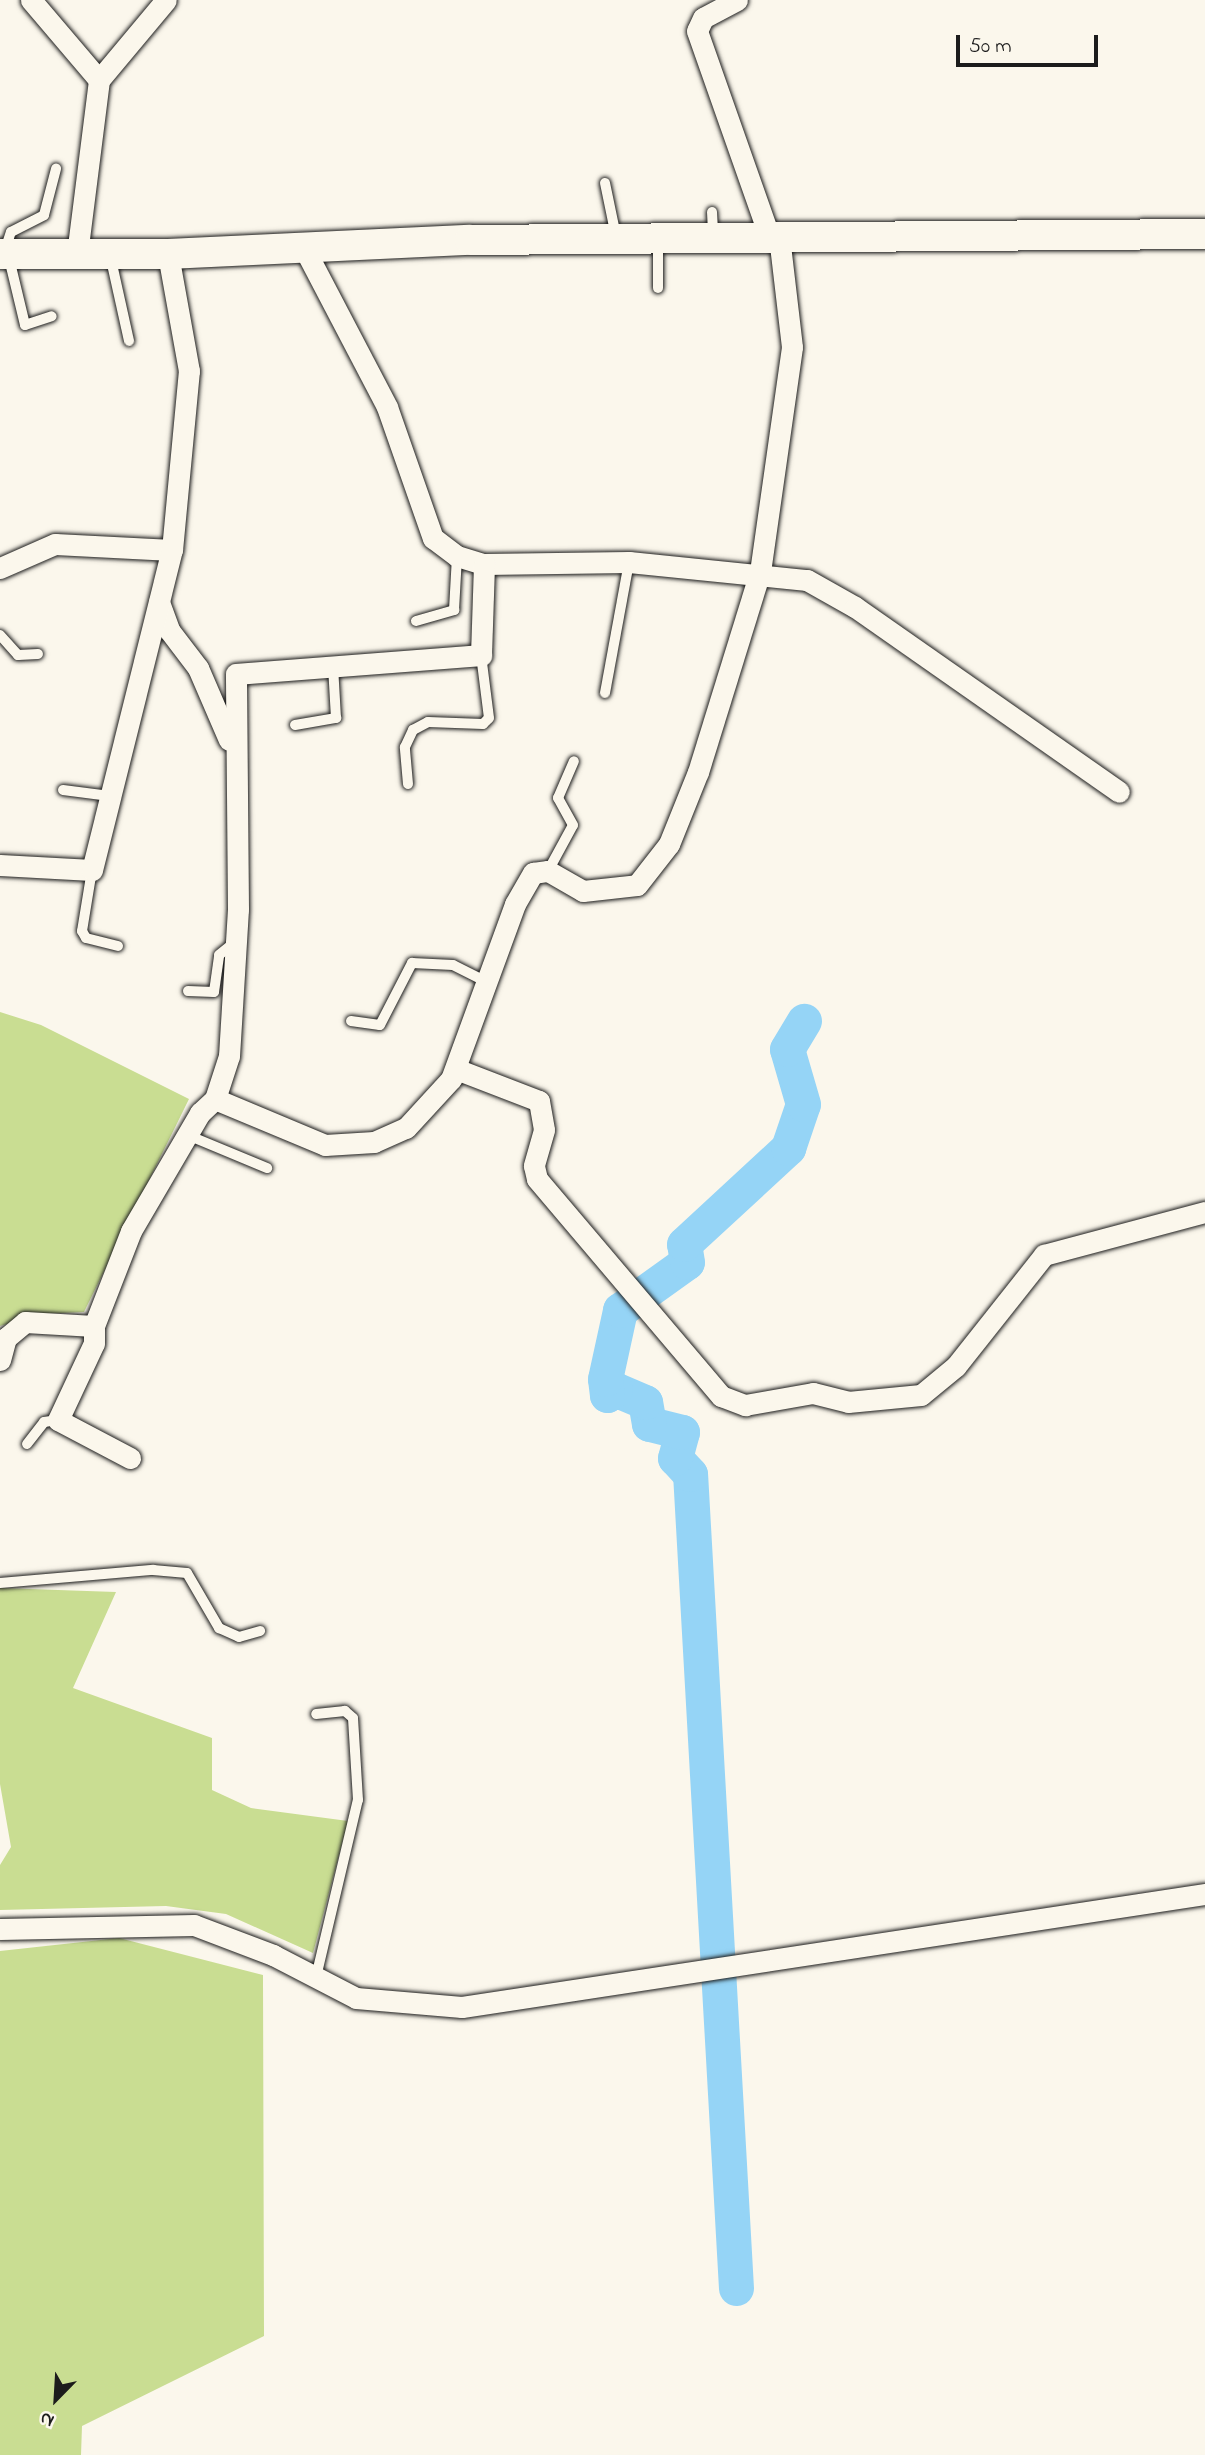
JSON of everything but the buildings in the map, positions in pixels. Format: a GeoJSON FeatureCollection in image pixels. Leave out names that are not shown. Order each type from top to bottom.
{"type":"FeatureCollection","features":[{"type":"Feature","properties":{"kind":"street"},"geometry":{"type":"LineString","coordinates":[[31,0],[99,80]]}},
{"type":"Feature","properties":{"kind":"street"},"geometry":{"type":"LineString","coordinates":[[76,255],[99,80],[166,0]]}},
{"type":"Feature","properties":{"kind":"street"},"geometry":{"type":"LineString","coordinates":[[215,1099],[296,1138],[325,1145],[374,1142],[406,1128],[456,1069],[523,887],[533,873],[548,871],[583,891],[648,880],[698,772],[760,572],[792,347],[774,236],[697,31],[703,18],[737,0]]}},
{"type":"Feature","properties":{"kind":"street"},"geometry":{"type":"LineString","coordinates":[[5,254],[168,254],[659,238],[713,224],[774,236],[1205,234]]}},
{"type":"Feature","properties":{"kind":"street"},"geometry":{"type":"LineString","coordinates":[[305,250],[387,407],[433,538],[457,555],[484,564],[629,562],[760,572],[807,580],[855,607],[1119,792]]}},
{"type":"Feature","properties":{"kind":"street"},"geometry":{"type":"LineString","coordinates":[[0,865],[92,870],[172,550],[189,371],[168,254]]}},
{"type":"Feature","properties":{"kind":"street"},"geometry":{"type":"LineString","coordinates":[[0,568],[55,544],[172,550]]}},
{"type":"Feature","properties":{"kind":"street"},"geometry":{"type":"LineString","coordinates":[[130,1458],[58,1420],[94,1343],[94,1326],[131,1231],[185,1134],[215,1099],[229,1056],[236,941],[233,744],[236,674],[332,663],[481,655],[484,564]]}},
{"type":"Feature","properties":{"kind":"street"},"geometry":{"type":"LineString","coordinates":[[159,601],[233,744]]}},
{"type":"Feature","properties":{"kind":"street"},"geometry":{"type":"LineString","coordinates":[[456,1069],[539,1101],[544,1130],[537,1179],[721,1396],[745,1405],[813,1393],[848,1402],[920,1395],[956,1366],[1044,1255],[1205,1212]]}},
{"type":"Feature","properties":{"kind":"street"},"geometry":{"type":"LineString","coordinates":[[0,1360],[6,1338],[25,1322],[94,1326]]}},
{"type":"Feature","properties":{"kind":"street"},"geometry":{"type":"LineString","coordinates":[[0,1928],[194,1925],[316,1977],[356,1998],[461,2007],[1205,1894]]}},
{"type":"Feature","properties":{"kind":"lane"},"geometry":{"type":"LineString","coordinates":[[52,316],[25,325],[5,254],[10,232],[44,215],[56,170]]}},
{"type":"Feature","properties":{"kind":"lane"},"geometry":{"type":"LineString","coordinates":[[605,183],[616,239]]}},
{"type":"Feature","properties":{"kind":"lane"},"geometry":{"type":"LineString","coordinates":[[658,288],[659,238]]}},
{"type":"Feature","properties":{"kind":"lane"},"geometry":{"type":"LineString","coordinates":[[110,255],[130,341]]}},
{"type":"Feature","properties":{"kind":"lane"},"geometry":{"type":"LineString","coordinates":[[416,621],[454,610],[457,555]]}},
{"type":"Feature","properties":{"kind":"lane"},"geometry":{"type":"LineString","coordinates":[[604,693],[629,562]]}},
{"type":"Feature","properties":{"kind":"lane"},"geometry":{"type":"LineString","coordinates":[[0,635],[18,655],[38,654]]}},
{"type":"Feature","properties":{"kind":"lane"},"geometry":{"type":"LineString","coordinates":[[408,784],[405,747],[413,730],[428,722],[483,724],[489,719],[481,655]]}},
{"type":"Feature","properties":{"kind":"lane"},"geometry":{"type":"LineString","coordinates":[[295,726],[335,718],[332,663]]}},
{"type":"Feature","properties":{"kind":"lane"},"geometry":{"type":"LineString","coordinates":[[548,871],[573,825],[558,798],[574,761]]}},
{"type":"Feature","properties":{"kind":"lane"},"geometry":{"type":"LineString","coordinates":[[63,790],[110,796]]}},
{"type":"Feature","properties":{"kind":"lane"},"geometry":{"type":"LineString","coordinates":[[92,870],[82,931],[86,939],[118,946]]}},
{"type":"Feature","properties":{"kind":"lane"},"geometry":{"type":"LineString","coordinates":[[188,991],[214,992],[219,956],[236,941]]}},
{"type":"Feature","properties":{"kind":"lane"},"geometry":{"type":"LineString","coordinates":[[351,1021],[380,1025],[412,963],[428,958],[453,965],[489,983]]}},
{"type":"Feature","properties":{"kind":"lane"},"geometry":{"type":"LineString","coordinates":[[185,1134],[267,1168]]}},
{"type":"Feature","properties":{"kind":"lane"},"geometry":{"type":"LineString","coordinates":[[27,1444],[44,1422],[58,1420]]}},
{"type":"Feature","properties":{"kind":"lane"},"geometry":{"type":"LineString","coordinates":[[0,1583],[180,1572],[197,1582],[229,1635],[260,1631]]}},
{"type":"Feature","properties":{"kind":"lane"},"geometry":{"type":"LineString","coordinates":[[316,1714],[345,1711],[353,1718],[358,1800],[316,1977]]}},
{"type":"Feature","properties":{"kind":"green space"},"geometry":{"type":"Polygon","coordinates":[[[0,1012],[41,1025],[189,1099],[84,1312],[41,1314],[0,1326],[0,1012]]]}},
{"type":"Feature","properties":{"kind":"green space"},"geometry":{"type":"Polygon","coordinates":[[[0,1588],[116,1592],[73,1688],[212,1738],[212,1790],[251,1808],[348,1821],[313,1953],[226,1914],[166,1906],[0,1910],[0,1865],[11,1847],[0,1784],[0,1588]]]}},
{"type":"Feature","properties":{"kind":"green space"},"geometry":{"type":"Polygon","coordinates":[[[119,1938],[263,1975],[264,2336],[82,2426],[81,2455],[0,2455],[0,1951],[119,1938]]]}},
{"type":"Feature","properties":{"kind":"waterway"},"geometry":{"type":"LineString","coordinates":[[736,2288],[690,1474],[675,1458],[682,1432],[649,1424],[645,1402],[615,1389],[607,1395],[605,1379],[620,1310],[687,1262],[684,1244],[788,1148],[803,1104],[787,1049],[804,1021]]}}]}
